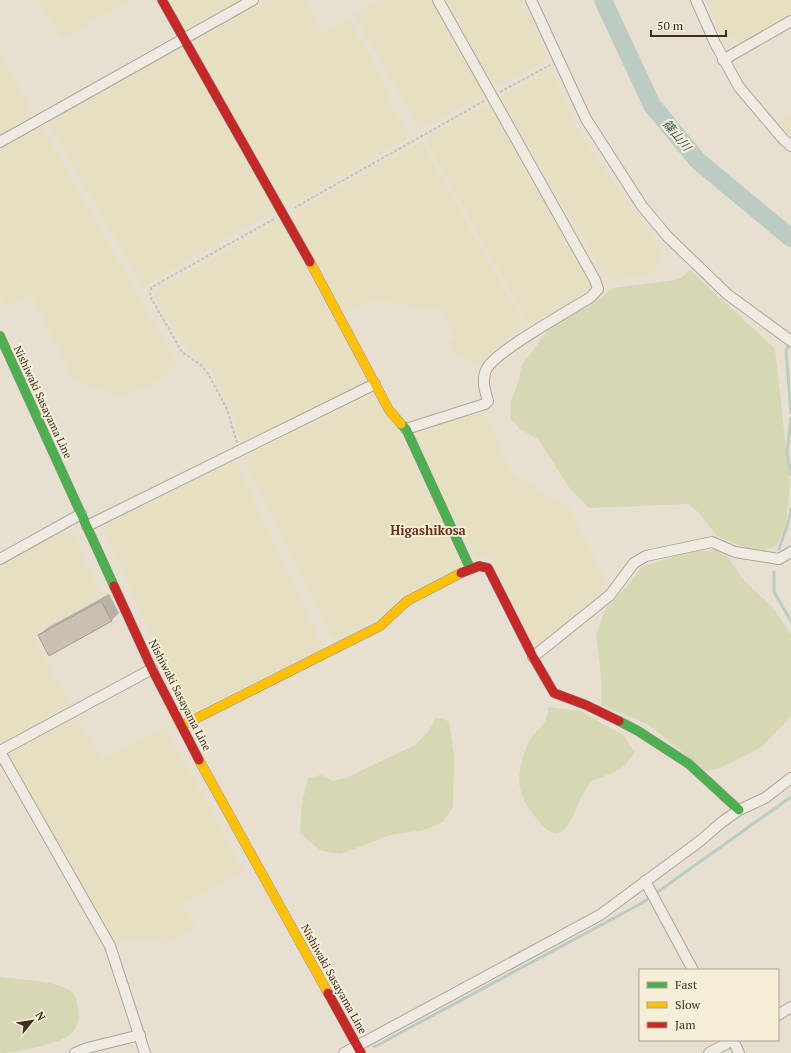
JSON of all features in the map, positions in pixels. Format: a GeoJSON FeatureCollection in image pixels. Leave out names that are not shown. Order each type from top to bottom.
{"type":"FeatureCollection","features":[{"type":"Feature","properties":{"kind":"street"},"geometry":{"type":"LineString","coordinates":[[162,0],[284,214],[389,410],[406,429],[470,568]]}},
{"type":"Feature","properties":{"kind":"street"},"geometry":{"type":"LineString","coordinates":[[0,142],[253,0]]}},
{"type":"Feature","properties":{"kind":"street"},"geometry":{"type":"LineString","coordinates":[[406,429],[485,404],[488,401],[483,382],[487,368],[504,352],[591,297],[598,289],[595,280],[438,0]]}},
{"type":"Feature","properties":{"kind":"street"},"geometry":{"type":"LineString","coordinates":[[531,0],[586,119],[642,206],[667,236],[727,294],[791,341]]}},
{"type":"Feature","properties":{"kind":"street"},"geometry":{"type":"LineString","coordinates":[[696,0],[724,60],[739,86],[783,139],[791,146]]}},
{"type":"Feature","properties":{"kind":"street"},"geometry":{"type":"LineString","coordinates":[[724,60],[791,21]]}},
{"type":"Feature","properties":{"kind":"street","name":"Nishiwaki Sasayama Line"},"geometry":{"type":"LineString","coordinates":[[0,336],[152,669],[219,799],[359,1049]]}},
{"type":"Feature","properties":{"kind":"street"},"geometry":{"type":"LineString","coordinates":[[87,526],[376,384]]}},
{"type":"Feature","properties":{"kind":"street"},"geometry":{"type":"LineString","coordinates":[[0,559],[81,514]]}},
{"type":"Feature","properties":{"kind":"street"},"geometry":{"type":"LineString","coordinates":[[533,657],[610,595],[634,563],[646,556],[712,542],[735,552],[780,559],[791,552]]}},
{"type":"Feature","properties":{"kind":"street"},"geometry":{"type":"LineString","coordinates":[[182,726],[380,626],[407,602],[470,568],[479,566],[488,568],[533,657],[554,693],[586,705],[638,731],[689,764],[739,810]]}},
{"type":"Feature","properties":{"kind":"street"},"geometry":{"type":"LineString","coordinates":[[145,1053],[110,946],[0,751],[152,669]]}},
{"type":"Feature","properties":{"kind":"street"},"geometry":{"type":"LineString","coordinates":[[344,1053],[359,1049],[600,914],[739,810],[765,798],[791,778]]}},
{"type":"Feature","properties":{"kind":"street"},"geometry":{"type":"LineString","coordinates":[[645,881],[692,969]]}},
{"type":"Feature","properties":{"kind":"street"},"geometry":{"type":"LineString","coordinates":[[779,1014],[791,1008]]}},
{"type":"Feature","properties":{"kind":"street"},"geometry":{"type":"LineString","coordinates":[[75,1053],[87,1048],[140,1035]]}},
{"type":"Feature","properties":{"kind":"street"},"geometry":{"type":"LineString","coordinates":[[709,1053],[730,1041]]}},
{"type":"Feature","properties":{"kind":"street"},"geometry":{"type":"LineString","coordinates":[[733,1041],[740,1053]]}},
{"type":"Feature","properties":{"kind":"path"},"geometry":{"type":"LineString","coordinates":[[239,451],[227,409],[207,372],[201,365],[182,352],[150,298],[152,287],[558,60]]}},
{"type":"Feature","properties":{"kind":"shaded area"},"geometry":{"type":"Polygon","coordinates":[[[39,0],[131,0],[61,39],[39,0]]]}},
{"type":"Feature","properties":{"kind":"shaded area"},"geometry":{"type":"Polygon","coordinates":[[[167,0],[244,0],[185,32],[167,0]]]}},
{"type":"Feature","properties":{"kind":"shaded area"},"geometry":{"type":"Polygon","coordinates":[[[266,0],[304,0],[323,33],[349,19],[391,94],[387,97],[410,138],[289,206],[283,207],[191,42],[266,0]]]}},
{"type":"Feature","properties":{"kind":"shaded area"},"geometry":{"type":"Polygon","coordinates":[[[379,0],[431,0],[485,94],[420,129],[354,15],[379,0]]]}},
{"type":"Feature","properties":{"kind":"shaded area"},"geometry":{"type":"Polygon","coordinates":[[[445,0],[522,0],[548,59],[494,89],[445,0]]]}},
{"type":"Feature","properties":{"kind":"shaded area"},"geometry":{"type":"Polygon","coordinates":[[[706,0],[791,0],[791,14],[738,45],[733,37],[724,40],[706,0]]]}},
{"type":"Feature","properties":{"kind":"shaded area"},"geometry":{"type":"Polygon","coordinates":[[[181,46],[275,211],[143,287],[48,123],[181,46]]]}},
{"type":"Feature","properties":{"kind":"shaded area"},"geometry":{"type":"Polygon","coordinates":[[[0,53],[35,116],[0,136],[0,53]]]}},
{"type":"Feature","properties":{"kind":"shaded area"},"geometry":{"type":"Polygon","coordinates":[[[550,68],[571,115],[590,150],[663,249],[652,275],[609,281],[499,98],[550,68]]]}},
{"type":"Feature","properties":{"kind":"shaded area"},"geometry":{"type":"Polygon","coordinates":[[[492,101],[593,285],[590,292],[529,324],[425,139],[492,101]]]}},
{"type":"Feature","properties":{"kind":"shaded area"},"geometry":{"type":"Polygon","coordinates":[[[791,113],[791,139],[777,121],[791,113]]]}},
{"type":"Feature","properties":{"kind":"shaded area"},"geometry":{"type":"Polygon","coordinates":[[[42,126],[177,364],[158,381],[144,389],[120,396],[74,380],[31,295],[7,307],[0,294],[0,150],[42,126]]]}},
{"type":"Feature","properties":{"kind":"shaded area"},"geometry":{"type":"Polygon","coordinates":[[[421,142],[523,322],[477,367],[454,352],[449,342],[455,338],[444,312],[376,300],[344,313],[290,218],[292,213],[421,142]]]}},
{"type":"Feature","properties":{"kind":"shaded area"},"geometry":{"type":"Polygon","coordinates":[[[280,220],[368,382],[242,444],[231,407],[209,366],[187,350],[156,300],[155,291],[280,220]]]}},
{"type":"Feature","properties":{"kind":"shaded area"},"geometry":{"type":"Polygon","coordinates":[[[372,394],[397,430],[464,566],[401,596],[381,616],[333,639],[242,456],[372,394]]]}},
{"type":"Feature","properties":{"kind":"shaded area"},"geometry":{"type":"Polygon","coordinates":[[[485,412],[504,458],[515,476],[570,508],[609,586],[536,647],[489,555],[476,560],[411,432],[485,412]]]}},
{"type":"Feature","properties":{"kind":"shaded area"},"geometry":{"type":"Polygon","coordinates":[[[235,460],[324,649],[193,712],[144,621],[103,527],[235,460]]]}},
{"type":"Feature","properties":{"kind":"shaded area"},"geometry":{"type":"Polygon","coordinates":[[[61,531],[72,534],[101,596],[32,636],[72,708],[1,748],[0,563],[61,531]]]}},
{"type":"Feature","properties":{"kind":"shaded area"},"geometry":{"type":"Polygon","coordinates":[[[74,713],[102,760],[165,727],[244,871],[183,904],[195,927],[165,944],[143,938],[114,944],[4,752],[74,713]]]}},
{"type":"Feature","properties":{"kind":"green space"},"geometry":{"type":"Polygon","coordinates":[[[690,270],[775,349],[790,484],[786,524],[777,545],[758,553],[717,536],[699,513],[688,504],[589,508],[570,489],[538,439],[520,429],[511,419],[511,401],[519,380],[521,367],[550,327],[597,301],[613,288],[675,280],[681,278],[690,270]]]}},
{"type":"Feature","properties":{"kind":"green space"},"geometry":{"type":"Polygon","coordinates":[[[716,550],[727,556],[742,578],[773,608],[791,634],[791,716],[762,747],[718,769],[705,771],[648,724],[601,705],[601,676],[596,634],[606,608],[629,584],[642,567],[688,552],[716,550]]]}},
{"type":"Feature","properties":{"kind":"green space"},"geometry":{"type":"Polygon","coordinates":[[[548,707],[581,711],[624,736],[634,752],[628,762],[621,768],[591,782],[585,790],[569,822],[563,830],[556,833],[548,830],[531,811],[523,797],[519,781],[521,766],[526,749],[533,735],[544,723],[548,707]]]}},
{"type":"Feature","properties":{"kind":"green space"},"geometry":{"type":"Polygon","coordinates":[[[436,718],[449,721],[454,757],[453,807],[443,822],[424,830],[390,835],[341,854],[322,851],[300,833],[302,804],[308,778],[321,775],[333,781],[346,778],[415,745],[429,731],[436,718]]]}},
{"type":"Feature","properties":{"kind":"green space"},"geometry":{"type":"Polygon","coordinates":[[[0,977],[38,981],[57,985],[72,992],[75,996],[78,1012],[78,1021],[73,1032],[60,1040],[50,1043],[27,1049],[0,1053],[0,977]]]}},
{"type":"Feature","properties":{"kind":"building"},"geometry":{"type":"Polygon","coordinates":[[[101,601],[112,621],[49,656],[38,635],[101,601]]]}},
{"type":"Feature","properties":{"kind":"waterway","name":"篠山川"},"geometry":{"type":"LineString","coordinates":[[603,0],[652,105],[698,161],[791,238]]}},
{"type":"Feature","properties":{"kind":"waterway"},"geometry":{"type":"LineString","coordinates":[[790,342],[786,351],[791,413]]}},
{"type":"Feature","properties":{"kind":"waterway"},"geometry":{"type":"LineString","coordinates":[[791,418],[787,453],[791,474]]}},
{"type":"Feature","properties":{"kind":"waterway"},"geometry":{"type":"LineString","coordinates":[[779,549],[789,520],[791,509]]}},
{"type":"Feature","properties":{"kind":"waterway"},"geometry":{"type":"LineString","coordinates":[[774,572],[774,592],[791,621]]}},
{"type":"Feature","properties":{"kind":"waterway"},"geometry":{"type":"LineString","coordinates":[[374,1047],[642,903],[791,797]]}},
{"type":"Feature","properties":{"kind":"traffic: fast"},"geometry":{"type":"LineString","coordinates":[[0,336],[114,586]]}},
{"type":"Feature","properties":{"kind":"traffic: fast"},"geometry":{"type":"LineString","coordinates":[[401,424],[406,429],[470,568]]}},
{"type":"Feature","properties":{"kind":"traffic: fast"},"geometry":{"type":"LineString","coordinates":[[619,721],[638,731],[689,764],[739,810]]}},
{"type":"Feature","properties":{"kind":"traffic: slow"},"geometry":{"type":"LineString","coordinates":[[310,262],[389,410],[401,424]]}},
{"type":"Feature","properties":{"kind":"traffic: slow"},"geometry":{"type":"LineString","coordinates":[[181,726],[380,626],[407,601],[461,573]]}},
{"type":"Feature","properties":{"kind":"traffic: slow"},"geometry":{"type":"LineString","coordinates":[[199,760],[328,993]]}},
{"type":"Feature","properties":{"kind":"traffic: jam"},"geometry":{"type":"LineString","coordinates":[[162,0],[310,262]]}},
{"type":"Feature","properties":{"kind":"traffic: jam"},"geometry":{"type":"LineString","coordinates":[[461,573],[479,566],[488,568],[533,657],[554,693],[586,705],[619,721]]}},
{"type":"Feature","properties":{"kind":"traffic: jam"},"geometry":{"type":"LineString","coordinates":[[114,586],[152,669],[199,760]]}},
{"type":"Feature","properties":{"kind":"traffic: jam"},"geometry":{"type":"LineString","coordinates":[[328,993],[361,1053]]}},
{"type":"Feature","properties":{"kind":"district","name":"Higashikosa"},"geometry":{"type":"Point","coordinates":[428,530]}}]}
